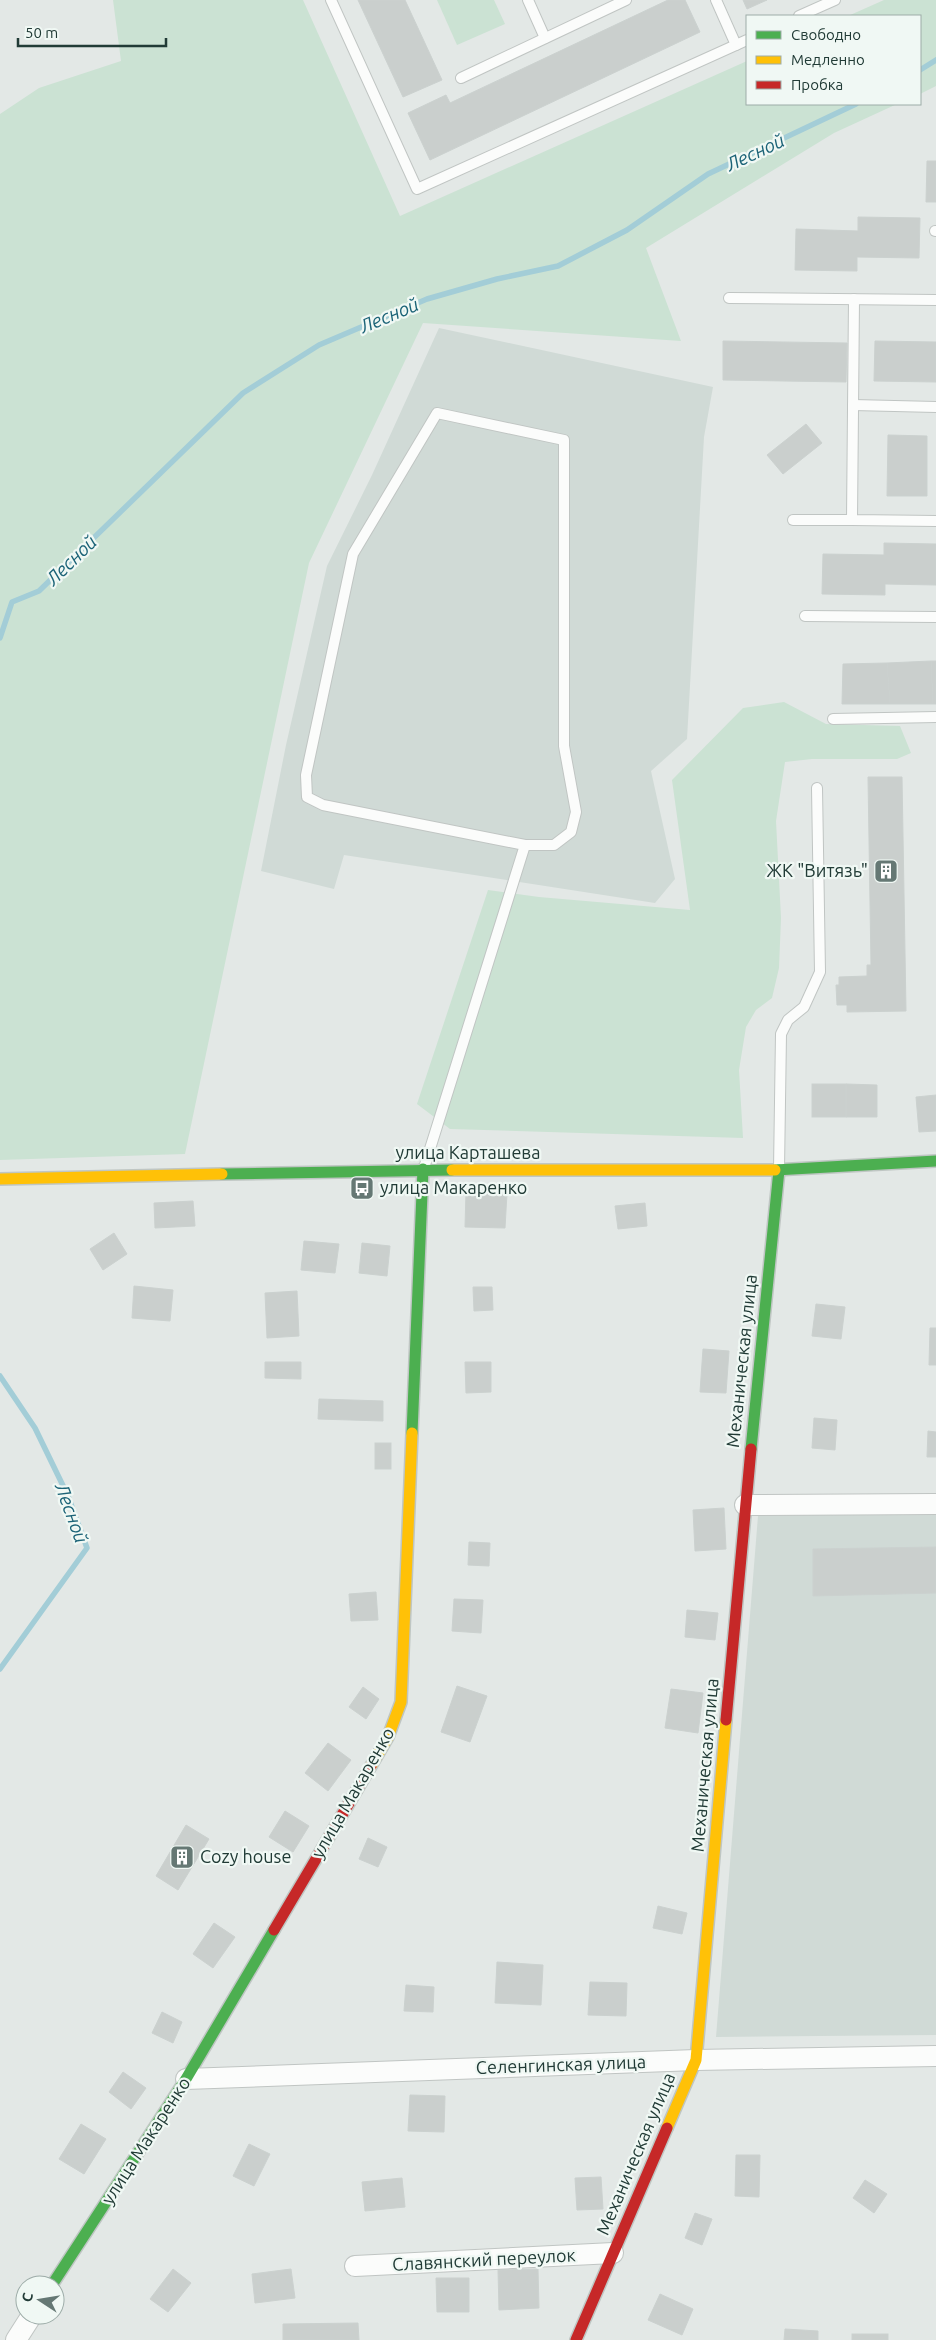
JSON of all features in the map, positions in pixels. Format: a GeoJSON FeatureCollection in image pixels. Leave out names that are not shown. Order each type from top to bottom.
{"type":"FeatureCollection","features":[{"type":"Feature","properties":{"kind":"street","name":"улица Карташева"},"geometry":{"type":"LineString","coordinates":[[0,1179],[423,1169],[536,1171],[779,1170],[936,1161]]}},
{"type":"Feature","properties":{"kind":"street","name":"улица Макаренко"},"geometry":{"type":"LineString","coordinates":[[59,2275],[186,2079],[388,1736],[401,1702],[423,1169]]}},
{"type":"Feature","properties":{"kind":"street","name":"Механическая улица"},"geometry":{"type":"LineString","coordinates":[[576,2340],[696,2060],[745,1506],[779,1170]]}},
{"type":"Feature","properties":{"kind":"street"},"geometry":{"type":"LineString","coordinates":[[745,1506],[936,1504]]}},
{"type":"Feature","properties":{"kind":"street","name":"Селенгинская улица"},"geometry":{"type":"LineString","coordinates":[[186,2079],[696,2060],[936,2056]]}},
{"type":"Feature","properties":{"kind":"street","name":"Славянский переулок"},"geometry":{"type":"LineString","coordinates":[[355,2266],[613,2253]]}},
{"type":"Feature","properties":{"kind":"street"},"geometry":{"type":"LineString","coordinates":[[16,2340],[26,2325]]}},
{"type":"Feature","properties":{"kind":"lane"},"geometry":{"type":"LineString","coordinates":[[331,0],[417,189],[746,40]]}},
{"type":"Feature","properties":{"kind":"lane"},"geometry":{"type":"LineString","coordinates":[[528,0],[545,38]]}},
{"type":"Feature","properties":{"kind":"lane"},"geometry":{"type":"LineString","coordinates":[[461,78],[626,0]]}},
{"type":"Feature","properties":{"kind":"lane"},"geometry":{"type":"LineString","coordinates":[[716,0],[736,45]]}},
{"type":"Feature","properties":{"kind":"lane"},"geometry":{"type":"LineString","coordinates":[[801,15],[835,0]]}},
{"type":"Feature","properties":{"kind":"lane"},"geometry":{"type":"LineString","coordinates":[[729,298],[936,300]]}},
{"type":"Feature","properties":{"kind":"lane"},"geometry":{"type":"LineString","coordinates":[[852,520],[854,299]]}},
{"type":"Feature","properties":{"kind":"lane"},"geometry":{"type":"LineString","coordinates":[[853,405],[936,407]]}},
{"type":"Feature","properties":{"kind":"lane"},"geometry":{"type":"LineString","coordinates":[[437,413],[564,440],[564,746],[576,812],[571,832],[554,845],[525,845],[323,805],[307,797],[306,775],[353,554],[437,413]]}},
{"type":"Feature","properties":{"kind":"lane"},"geometry":{"type":"LineString","coordinates":[[793,520],[936,521]]}},
{"type":"Feature","properties":{"kind":"lane"},"geometry":{"type":"LineString","coordinates":[[805,616],[936,618]]}},
{"type":"Feature","properties":{"kind":"lane"},"geometry":{"type":"LineString","coordinates":[[833,719],[936,717]]}},
{"type":"Feature","properties":{"kind":"lane"},"geometry":{"type":"LineString","coordinates":[[779,1170],[781,1034],[788,1020],[804,1007],[820,972],[817,788]]}},
{"type":"Feature","properties":{"kind":"lane"},"geometry":{"type":"LineString","coordinates":[[423,1169],[525,845]]}},
{"type":"Feature","properties":{"kind":"shaded area"},"geometry":{"type":"Polygon","coordinates":[[[439,328],[713,387],[704,437],[687,739],[651,771],[675,879],[655,903],[344,855],[334,889],[261,871],[286,745],[327,566],[372,475],[439,328]]]}},
{"type":"Feature","properties":{"kind":"shaded area"},"geometry":{"type":"Polygon","coordinates":[[[936,1512],[936,2035],[716,2037],[758,1516],[936,1512]]]}},
{"type":"Feature","properties":{"kind":"green space"},"geometry":{"type":"Polygon","coordinates":[[[113,0],[303,0],[400,216],[746,61],[746,105],[895,105],[834,133],[646,248],[681,341],[423,323],[309,563],[185,1154],[0,1160],[0,114],[39,88],[121,61],[113,0]]]}},
{"type":"Feature","properties":{"kind":"green space"},"geometry":{"type":"Polygon","coordinates":[[[437,0],[494,0],[505,24],[457,45],[437,0]]]}},
{"type":"Feature","properties":{"kind":"green space"},"geometry":{"type":"Polygon","coordinates":[[[884,0],[936,0],[936,86],[921,94],[921,15],[850,15],[884,0]]]}},
{"type":"Feature","properties":{"kind":"green space"},"geometry":{"type":"Polygon","coordinates":[[[784,702],[826,724],[900,726],[911,753],[897,759],[812,759],[785,762],[776,821],[781,918],[779,968],[772,998],[756,1010],[746,1027],[739,1070],[743,1138],[450,1129],[417,1104],[488,890],[539,897],[690,910],[672,780],[743,708],[784,702]]]}},
{"type":"Feature","properties":{"kind":"building"},"geometry":{"type":"Polygon","coordinates":[[[358,0],[405,0],[442,80],[403,97],[358,0]]]}},
{"type":"Feature","properties":{"kind":"building"},"geometry":{"type":"Polygon","coordinates":[[[668,0],[685,0],[700,32],[430,160],[408,113],[446,95],[450,103],[668,0]]]}},
{"type":"Feature","properties":{"kind":"building"},"geometry":{"type":"Polygon","coordinates":[[[743,0],[767,0],[747,9],[743,0]]]}},
{"type":"Feature","properties":{"kind":"building"},"geometry":{"type":"Polygon","coordinates":[[[927,161],[936,161],[936,202],[926,202],[927,161]]]}},
{"type":"Feature","properties":{"kind":"building"},"geometry":{"type":"Polygon","coordinates":[[[858,217],[920,218],[919,258],[857,257],[857,271],[795,270],[796,229],[858,231],[858,217]]]}},
{"type":"Feature","properties":{"kind":"building"},"geometry":{"type":"Polygon","coordinates":[[[723,341],[847,343],[846,382],[723,380],[723,341]]]}},
{"type":"Feature","properties":{"kind":"building"},"geometry":{"type":"Polygon","coordinates":[[[875,341],[936,342],[936,382],[874,381],[875,341]]]}},
{"type":"Feature","properties":{"kind":"building"},"geometry":{"type":"Polygon","coordinates":[[[806,424],[822,443],[783,474],[767,455],[806,424]]]}},
{"type":"Feature","properties":{"kind":"building"},"geometry":{"type":"Polygon","coordinates":[[[888,435],[927,436],[927,496],[887,496],[888,435]]]}},
{"type":"Feature","properties":{"kind":"building"},"geometry":{"type":"Polygon","coordinates":[[[884,543],[936,544],[936,585],[885,584],[885,595],[822,594],[823,554],[884,555],[884,543]]]}},
{"type":"Feature","properties":{"kind":"building"},"geometry":{"type":"Polygon","coordinates":[[[931,661],[936,661],[936,704],[933,704],[931,661]]]}},
{"type":"Feature","properties":{"kind":"building"},"geometry":{"type":"Polygon","coordinates":[[[931,661],[933,704],[890,704],[887,663],[931,661]]]}},
{"type":"Feature","properties":{"kind":"building"},"geometry":{"type":"Polygon","coordinates":[[[887,663],[890,704],[842,704],[843,664],[887,663]]]}},
{"type":"Feature","properties":{"kind":"building","name":"ЖК \"Витязь\""},"geometry":{"type":"Polygon","coordinates":[[[868,777],[902,777],[906,1011],[847,1012],[847,1005],[837,1005],[836,985],[839,985],[839,977],[867,976],[867,965],[871,965],[868,777]]]}},
{"type":"Feature","properties":{"kind":"building"},"geometry":{"type":"Polygon","coordinates":[[[812,1084],[846,1084],[846,1117],[812,1117],[812,1084]]]}},
{"type":"Feature","properties":{"kind":"building"},"geometry":{"type":"Polygon","coordinates":[[[846,1084],[877,1085],[877,1117],[846,1117],[846,1084]]]}},
{"type":"Feature","properties":{"kind":"building"},"geometry":{"type":"Polygon","coordinates":[[[936,1095],[936,1131],[919,1132],[916,1097],[936,1095]]]}},
{"type":"Feature","properties":{"kind":"building"},"geometry":{"type":"Polygon","coordinates":[[[466,1192],[507,1193],[505,1228],[465,1227],[466,1192]]]}},
{"type":"Feature","properties":{"kind":"building"},"geometry":{"type":"Polygon","coordinates":[[[193,1201],[195,1226],[155,1228],[154,1203],[193,1201]]]}},
{"type":"Feature","properties":{"kind":"building"},"geometry":{"type":"Polygon","coordinates":[[[645,1203],[647,1226],[618,1229],[615,1206],[645,1203]]]}},
{"type":"Feature","properties":{"kind":"building"},"geometry":{"type":"Polygon","coordinates":[[[114,1233],[127,1254],[103,1270],[90,1249],[114,1233]]]}},
{"type":"Feature","properties":{"kind":"building"},"geometry":{"type":"Polygon","coordinates":[[[304,1241],[339,1244],[335,1273],[301,1270],[304,1241]]]}},
{"type":"Feature","properties":{"kind":"building"},"geometry":{"type":"Polygon","coordinates":[[[362,1243],[390,1246],[387,1276],[359,1273],[362,1243]]]}},
{"type":"Feature","properties":{"kind":"building"},"geometry":{"type":"Polygon","coordinates":[[[134,1286],[173,1290],[170,1321],[132,1318],[134,1286]]]}},
{"type":"Feature","properties":{"kind":"building"},"geometry":{"type":"Polygon","coordinates":[[[473,1287],[492,1287],[493,1310],[474,1311],[473,1287]]]}},
{"type":"Feature","properties":{"kind":"building"},"geometry":{"type":"Polygon","coordinates":[[[297,1291],[299,1336],[267,1338],[265,1293],[297,1291]]]}},
{"type":"Feature","properties":{"kind":"building"},"geometry":{"type":"Polygon","coordinates":[[[816,1304],[845,1307],[841,1339],[812,1336],[816,1304]]]}},
{"type":"Feature","properties":{"kind":"building"},"geometry":{"type":"Polygon","coordinates":[[[930,1328],[936,1328],[936,1365],[929,1365],[930,1328]]]}},
{"type":"Feature","properties":{"kind":"building"},"geometry":{"type":"Polygon","coordinates":[[[703,1349],[729,1351],[726,1393],[700,1392],[703,1349]]]}},
{"type":"Feature","properties":{"kind":"building"},"geometry":{"type":"Polygon","coordinates":[[[265,1362],[301,1362],[301,1379],[265,1378],[265,1362]]]}},
{"type":"Feature","properties":{"kind":"building"},"geometry":{"type":"Polygon","coordinates":[[[465,1362],[491,1362],[491,1392],[466,1393],[465,1362]]]}},
{"type":"Feature","properties":{"kind":"building"},"geometry":{"type":"Polygon","coordinates":[[[319,1399],[383,1401],[383,1421],[318,1419],[319,1399]]]}},
{"type":"Feature","properties":{"kind":"building"},"geometry":{"type":"Polygon","coordinates":[[[814,1418],[837,1420],[835,1450],[812,1448],[814,1418]]]}},
{"type":"Feature","properties":{"kind":"building"},"geometry":{"type":"Polygon","coordinates":[[[928,1431],[936,1432],[936,1457],[927,1457],[928,1431]]]}},
{"type":"Feature","properties":{"kind":"building"},"geometry":{"type":"Polygon","coordinates":[[[375,1443],[391,1443],[391,1469],[375,1469],[375,1443]]]}},
{"type":"Feature","properties":{"kind":"building"},"geometry":{"type":"Polygon","coordinates":[[[724,1508],[726,1549],[695,1551],[693,1510],[724,1508]]]}},
{"type":"Feature","properties":{"kind":"building"},"geometry":{"type":"Polygon","coordinates":[[[469,1542],[490,1543],[489,1566],[468,1565],[469,1542]]]}},
{"type":"Feature","properties":{"kind":"building"},"geometry":{"type":"Polygon","coordinates":[[[936,1547],[936,1593],[813,1596],[813,1549],[936,1547]]]}},
{"type":"Feature","properties":{"kind":"building"},"geometry":{"type":"Polygon","coordinates":[[[376,1592],[378,1620],[351,1621],[349,1594],[376,1592]]]}},
{"type":"Feature","properties":{"kind":"building"},"geometry":{"type":"Polygon","coordinates":[[[454,1599],[483,1600],[481,1633],[452,1631],[454,1599]]]}},
{"type":"Feature","properties":{"kind":"building"},"geometry":{"type":"Polygon","coordinates":[[[687,1610],[718,1613],[715,1640],[685,1637],[687,1610]]]}},
{"type":"Feature","properties":{"kind":"building"},"geometry":{"type":"Polygon","coordinates":[[[457,1686],[487,1696],[470,1742],[441,1732],[457,1686]]]}},
{"type":"Feature","properties":{"kind":"building"},"geometry":{"type":"Polygon","coordinates":[[[363,1687],[379,1699],[366,1719],[349,1707],[363,1687]]]}},
{"type":"Feature","properties":{"kind":"building"},"geometry":{"type":"Polygon","coordinates":[[[671,1689],[703,1693],[698,1733],[665,1728],[671,1689]]]}},
{"type":"Feature","properties":{"kind":"building"},"geometry":{"type":"Polygon","coordinates":[[[328,1743],[351,1760],[328,1791],[305,1773],[328,1743]]]}},
{"type":"Feature","properties":{"kind":"building"},"geometry":{"type":"Polygon","coordinates":[[[285,1811],[309,1826],[293,1852],[269,1837],[285,1811]]]}},
{"type":"Feature","properties":{"kind":"building","name":"Cozy house"},"geometry":{"type":"Polygon","coordinates":[[[186,1825],[209,1839],[178,1890],[156,1876],[186,1825]]]}},
{"type":"Feature","properties":{"kind":"building"},"geometry":{"type":"Polygon","coordinates":[[[368,1838],[387,1847],[378,1867],[359,1859],[368,1838]]]}},
{"type":"Feature","properties":{"kind":"building"},"geometry":{"type":"Polygon","coordinates":[[[658,1906],[687,1913],[682,1934],[653,1928],[658,1906]]]}},
{"type":"Feature","properties":{"kind":"building"},"geometry":{"type":"Polygon","coordinates":[[[214,1923],[235,1937],[213,1968],[193,1954],[214,1923]]]}},
{"type":"Feature","properties":{"kind":"building"},"geometry":{"type":"Polygon","coordinates":[[[497,1962],[543,1965],[541,2005],[495,2003],[497,1962]]]}},
{"type":"Feature","properties":{"kind":"building"},"geometry":{"type":"Polygon","coordinates":[[[590,1982],[627,1983],[626,2016],[588,2015],[590,1982]]]}},
{"type":"Feature","properties":{"kind":"building"},"geometry":{"type":"Polygon","coordinates":[[[406,1985],[434,1987],[433,2012],[404,2011],[406,1985]]]}},
{"type":"Feature","properties":{"kind":"building"},"geometry":{"type":"Polygon","coordinates":[[[162,2012],[182,2022],[173,2043],[152,2033],[162,2012]]]}},
{"type":"Feature","properties":{"kind":"building"},"geometry":{"type":"Polygon","coordinates":[[[123,2072],[146,2088],[131,2109],[109,2092],[123,2072]]]}},
{"type":"Feature","properties":{"kind":"building"},"geometry":{"type":"Polygon","coordinates":[[[410,2095],[445,2096],[444,2132],[408,2131],[410,2095]]]}},
{"type":"Feature","properties":{"kind":"building"},"geometry":{"type":"Polygon","coordinates":[[[81,2124],[106,2139],[84,2174],[59,2159],[81,2124]]]}},
{"type":"Feature","properties":{"kind":"building"},"geometry":{"type":"Polygon","coordinates":[[[249,2144],[270,2154],[254,2186],[233,2176],[249,2144]]]}},
{"type":"Feature","properties":{"kind":"building"},"geometry":{"type":"Polygon","coordinates":[[[736,2155],[760,2155],[759,2197],[735,2196],[736,2155]]]}},
{"type":"Feature","properties":{"kind":"building"},"geometry":{"type":"Polygon","coordinates":[[[601,2177],[603,2209],[577,2210],[575,2178],[601,2177]]]}},
{"type":"Feature","properties":{"kind":"building"},"geometry":{"type":"Polygon","coordinates":[[[402,2178],[405,2207],[365,2211],[362,2182],[402,2178]]]}},
{"type":"Feature","properties":{"kind":"building"},"geometry":{"type":"Polygon","coordinates":[[[865,2180],[887,2194],[874,2213],[853,2198],[865,2180]]]}},
{"type":"Feature","properties":{"kind":"building"},"geometry":{"type":"Polygon","coordinates":[[[695,2213],[712,2219],[702,2245],[685,2238],[695,2213]]]}},
{"type":"Feature","properties":{"kind":"building"},"geometry":{"type":"Polygon","coordinates":[[[173,2269],[191,2283],[168,2312],[150,2299],[173,2269]]]}},
{"type":"Feature","properties":{"kind":"building"},"geometry":{"type":"Polygon","coordinates":[[[291,2269],[295,2298],[255,2303],[252,2274],[291,2269]]]}},
{"type":"Feature","properties":{"kind":"building"},"geometry":{"type":"Polygon","coordinates":[[[538,2269],[539,2308],[499,2310],[498,2270],[538,2269]]]}},
{"type":"Feature","properties":{"kind":"building"},"geometry":{"type":"Polygon","coordinates":[[[436,2278],[469,2278],[469,2312],[437,2312],[436,2278]]]}},
{"type":"Feature","properties":{"kind":"building"},"geometry":{"type":"Polygon","coordinates":[[[660,2294],[693,2309],[682,2335],[648,2320],[660,2294]]]}},
{"type":"Feature","properties":{"kind":"building"},"geometry":{"type":"Polygon","coordinates":[[[358,2323],[359,2340],[283,2340],[283,2324],[358,2323]]]}},
{"type":"Feature","properties":{"kind":"building"},"geometry":{"type":"Polygon","coordinates":[[[785,2329],[818,2331],[818,2340],[784,2340],[785,2329]]]}},
{"type":"Feature","properties":{"kind":"building"},"geometry":{"type":"Polygon","coordinates":[[[852,2334],[888,2334],[888,2340],[852,2340],[852,2334]]]}},
{"type":"Feature","properties":{"kind":"waterway","name":"Лесной"},"geometry":{"type":"LineString","coordinates":[[921,69],[936,60]]}},
{"type":"Feature","properties":{"kind":"waterway","name":"Лесной"},"geometry":{"type":"LineString","coordinates":[[0,638],[12,602],[39,591],[243,393],[319,345],[427,299],[497,279],[558,266],[627,230],[708,174],[854,105]]}},
{"type":"Feature","properties":{"kind":"waterway","name":"Лесной"},"geometry":{"type":"LineString","coordinates":[[0,1376],[35,1428],[68,1496],[87,1548],[0,1669]]}},
{"type":"Feature","properties":{"kind":"traffic: fast"},"geometry":{"type":"LineString","coordinates":[[775,1170],[936,1161]]}},
{"type":"Feature","properties":{"kind":"traffic: fast"},"geometry":{"type":"LineString","coordinates":[[412,1433],[423,1169]]}},
{"type":"Feature","properties":{"kind":"traffic: fast"},"geometry":{"type":"LineString","coordinates":[[222,1174],[452,1170]]}},
{"type":"Feature","properties":{"kind":"traffic: fast"},"geometry":{"type":"LineString","coordinates":[[751,1449],[779,1170]]}},
{"type":"Feature","properties":{"kind":"traffic: fast"},"geometry":{"type":"LineString","coordinates":[[59,2275],[186,2079],[274,1930]]}},
{"type":"Feature","properties":{"kind":"traffic: slow"},"geometry":{"type":"LineString","coordinates":[[452,1170],[775,1170]]}},
{"type":"Feature","properties":{"kind":"traffic: slow"},"geometry":{"type":"LineString","coordinates":[[0,1179],[222,1174]]}},
{"type":"Feature","properties":{"kind":"traffic: slow"},"geometry":{"type":"LineString","coordinates":[[371,1766],[388,1737],[401,1702],[412,1433]]}},
{"type":"Feature","properties":{"kind":"traffic: slow"},"geometry":{"type":"LineString","coordinates":[[667,2128],[696,2060],[726,1720]]}},
{"type":"Feature","properties":{"kind":"traffic: jam"},"geometry":{"type":"LineString","coordinates":[[726,1720],[751,1449]]}},
{"type":"Feature","properties":{"kind":"traffic: jam"},"geometry":{"type":"LineString","coordinates":[[274,1930],[371,1766]]}},
{"type":"Feature","properties":{"kind":"traffic: jam"},"geometry":{"type":"LineString","coordinates":[[576,2340],[667,2128]]}},
{"type":"Feature","properties":{"kind":"place","name":"ЖК \"Витязь\""},"geometry":{"type":"Point","coordinates":[886,871]}},
{"type":"Feature","properties":{"kind":"place","name":"улица Макаренко"},"geometry":{"type":"Point","coordinates":[362,1188]}},
{"type":"Feature","properties":{"kind":"place","name":"Cozy house"},"geometry":{"type":"Point","coordinates":[182,1857]}}]}
